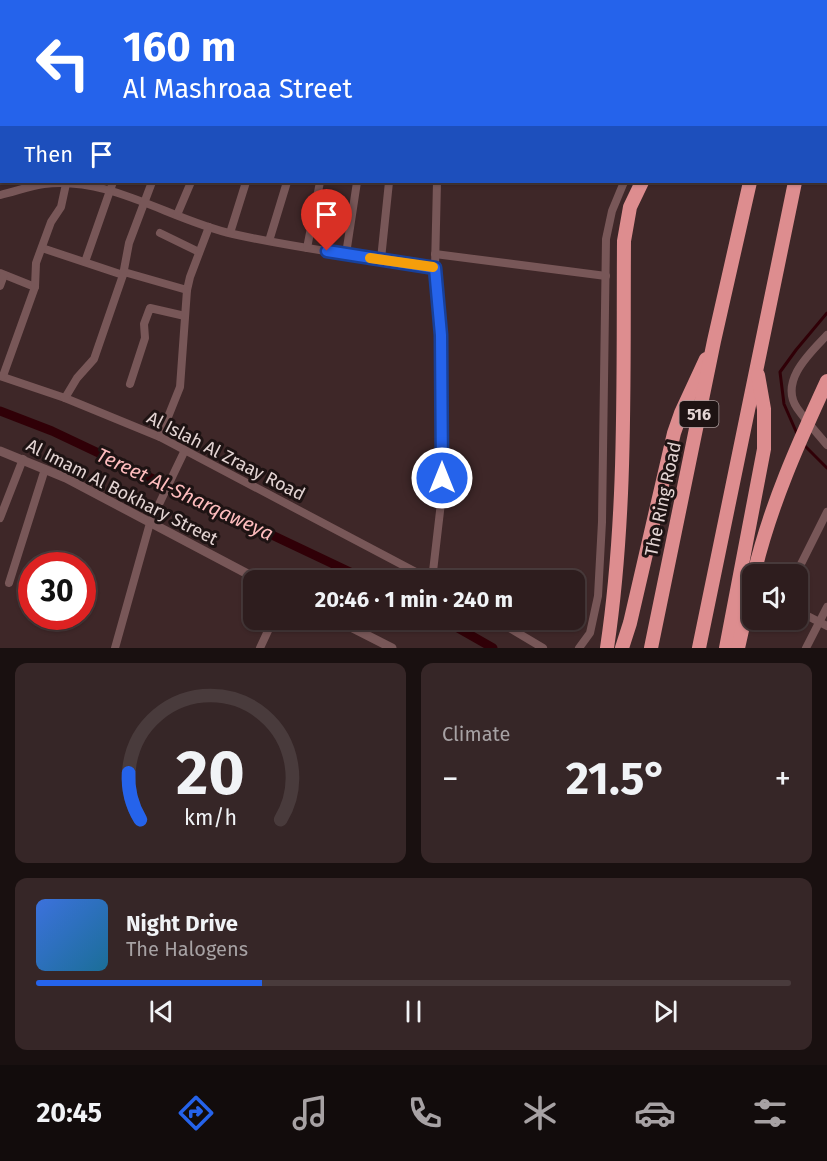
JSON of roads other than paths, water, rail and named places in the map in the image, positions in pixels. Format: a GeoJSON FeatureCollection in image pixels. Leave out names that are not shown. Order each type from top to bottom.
{"type":"FeatureCollection","features":[{"type":"Feature","properties":{"kind":"highway"},"geometry":{"type":"LineString","coordinates":[[607,648],[621,500],[624,241],[630,207],[642,183]]}},
{"type":"Feature","properties":{"kind":"highway","name":"The Ring Road"},"geometry":{"type":"LineString","coordinates":[[651,648],[714,341],[750,183]]}},
{"type":"Feature","properties":{"kind":"highway","name":"516"},"geometry":{"type":"LineString","coordinates":[[699,648],[795,183]]}},
{"type":"Feature","properties":{"kind":"highway"},"geometry":{"type":"LineString","coordinates":[[622,648],[630,623],[674,434],[688,396],[714,341]]}},
{"type":"Feature","properties":{"kind":"highway"},"geometry":{"type":"LineString","coordinates":[[726,648],[764,449],[764,409],[757,370]]}},
{"type":"Feature","properties":{"kind":"highway"},"geometry":{"type":"LineString","coordinates":[[757,564],[783,480],[827,381]]}},
{"type":"Feature","properties":{"kind":"highway"},"geometry":{"type":"LineString","coordinates":[[738,648],[742,630]]}},
{"type":"Feature","properties":{"kind":"street"},"geometry":{"type":"LineString","coordinates":[[85,262],[113,183]]}},
{"type":"Feature","properties":{"kind":"street"},"geometry":{"type":"LineString","coordinates":[[65,398],[77,378],[94,359],[123,273],[129,243],[152,183]]}},
{"type":"Feature","properties":{"kind":"street"},"geometry":{"type":"LineString","coordinates":[[177,215],[191,183]]}},
{"type":"Feature","properties":{"kind":"street"},"geometry":{"type":"LineString","coordinates":[[230,233],[246,183]]}},
{"type":"Feature","properties":{"kind":"street"},"geometry":{"type":"LineString","coordinates":[[269,241],[287,183]]}},
{"type":"Feature","properties":{"kind":"street"},"geometry":{"type":"LineString","coordinates":[[307,248],[320,183]]}},
{"type":"Feature","properties":{"kind":"street"},"geometry":{"type":"LineString","coordinates":[[346,254],[357,183]]}},
{"type":"Feature","properties":{"kind":"street"},"geometry":{"type":"LineString","coordinates":[[381,259],[389,183]]}},
{"type":"Feature","properties":{"kind":"street"},"geometry":{"type":"LineString","coordinates":[[433,570],[442,494],[441,335],[435,268],[437,183]]}},
{"type":"Feature","properties":{"kind":"street"},"geometry":{"type":"LineString","coordinates":[[579,648],[590,633],[598,596],[602,522],[608,226],[624,183]]}},
{"type":"Feature","properties":{"kind":"street"},"geometry":{"type":"LineString","coordinates":[[0,195],[26,185],[44,184],[66,184],[109,191],[230,233],[307,248],[435,268]]}},
{"type":"Feature","properties":{"kind":"street"},"geometry":{"type":"LineString","coordinates":[[2,376],[35,287],[36,263],[51,222],[61,207],[66,184]]}},
{"type":"Feature","properties":{"kind":"street"},"geometry":{"type":"LineString","coordinates":[[160,437],[180,387],[187,290],[209,227]]}},
{"type":"Feature","properties":{"kind":"street"},"geometry":{"type":"LineString","coordinates":[[160,233],[199,252]]}},
{"type":"Feature","properties":{"kind":"street"},"geometry":{"type":"LineString","coordinates":[[42,248],[187,290]]}},
{"type":"Feature","properties":{"kind":"street"},"geometry":{"type":"LineString","coordinates":[[435,254],[606,276]]}},
{"type":"Feature","properties":{"kind":"street"},"geometry":{"type":"LineString","coordinates":[[0,286],[2,274],[35,287]]}},
{"type":"Feature","properties":{"kind":"street"},"geometry":{"type":"LineString","coordinates":[[130,384],[145,338],[144,324],[150,308],[184,316]]}},
{"type":"Feature","properties":{"kind":"street"},"geometry":{"type":"LineString","coordinates":[[827,335],[798,369],[793,382],[792,395],[797,408],[827,445]]}},
{"type":"Feature","properties":{"kind":"street","name":"Al Islah Al Zraay Road"},"geometry":{"type":"LineString","coordinates":[[2,376],[65,398],[160,437],[413,570]]}},
{"type":"Feature","properties":{"kind":"street"},"geometry":{"type":"LineString","coordinates":[[115,648],[150,523],[185,450]]}},
{"type":"Feature","properties":{"kind":"street","name":"Al Imam Al Bokhary Street"},"geometry":{"type":"LineString","coordinates":[[0,451],[45,469],[243,571]]}},
{"type":"Feature","properties":{"kind":"street"},"geometry":{"type":"LineString","coordinates":[[0,518],[23,459]]}},
{"type":"Feature","properties":{"kind":"street"},"geometry":{"type":"LineString","coordinates":[[9,583],[45,469]]}},
{"type":"Feature","properties":{"kind":"street"},"geometry":{"type":"LineString","coordinates":[[801,564],[827,512]]}},
{"type":"Feature","properties":{"kind":"street"},"geometry":{"type":"LineString","coordinates":[[806,648],[823,624],[827,607]]}},
{"type":"Feature","properties":{"kind":"street"},"geometry":{"type":"LineString","coordinates":[[808,616],[823,624]]}},
{"type":"Feature","properties":{"kind":"street"},"geometry":{"type":"LineString","coordinates":[[260,648],[268,630]]}},
{"type":"Feature","properties":{"kind":"street"},"geometry":{"type":"LineString","coordinates":[[357,630],[392,648]]}},
{"type":"Feature","properties":{"kind":"street"},"geometry":{"type":"LineString","coordinates":[[513,630],[543,648]]}},
{"type":"Feature","properties":{"kind":"waterway"},"geometry":{"type":"LineString","coordinates":[[798,436],[784,404],[780,372],[827,313]]}},
{"type":"Feature","properties":{"kind":"waterway","name":"Tereet Al-Sharqaweya"},"geometry":{"type":"LineString","coordinates":[[0,411],[52,431],[346,570]]}},
{"type":"Feature","properties":{"kind":"waterway"},"geometry":{"type":"LineString","coordinates":[[803,444],[827,468]]}},
{"type":"Feature","properties":{"kind":"waterway","name":"Tereet Al-Sharqaweya"},"geometry":{"type":"LineString","coordinates":[[462,630],[493,648]]}}]}
